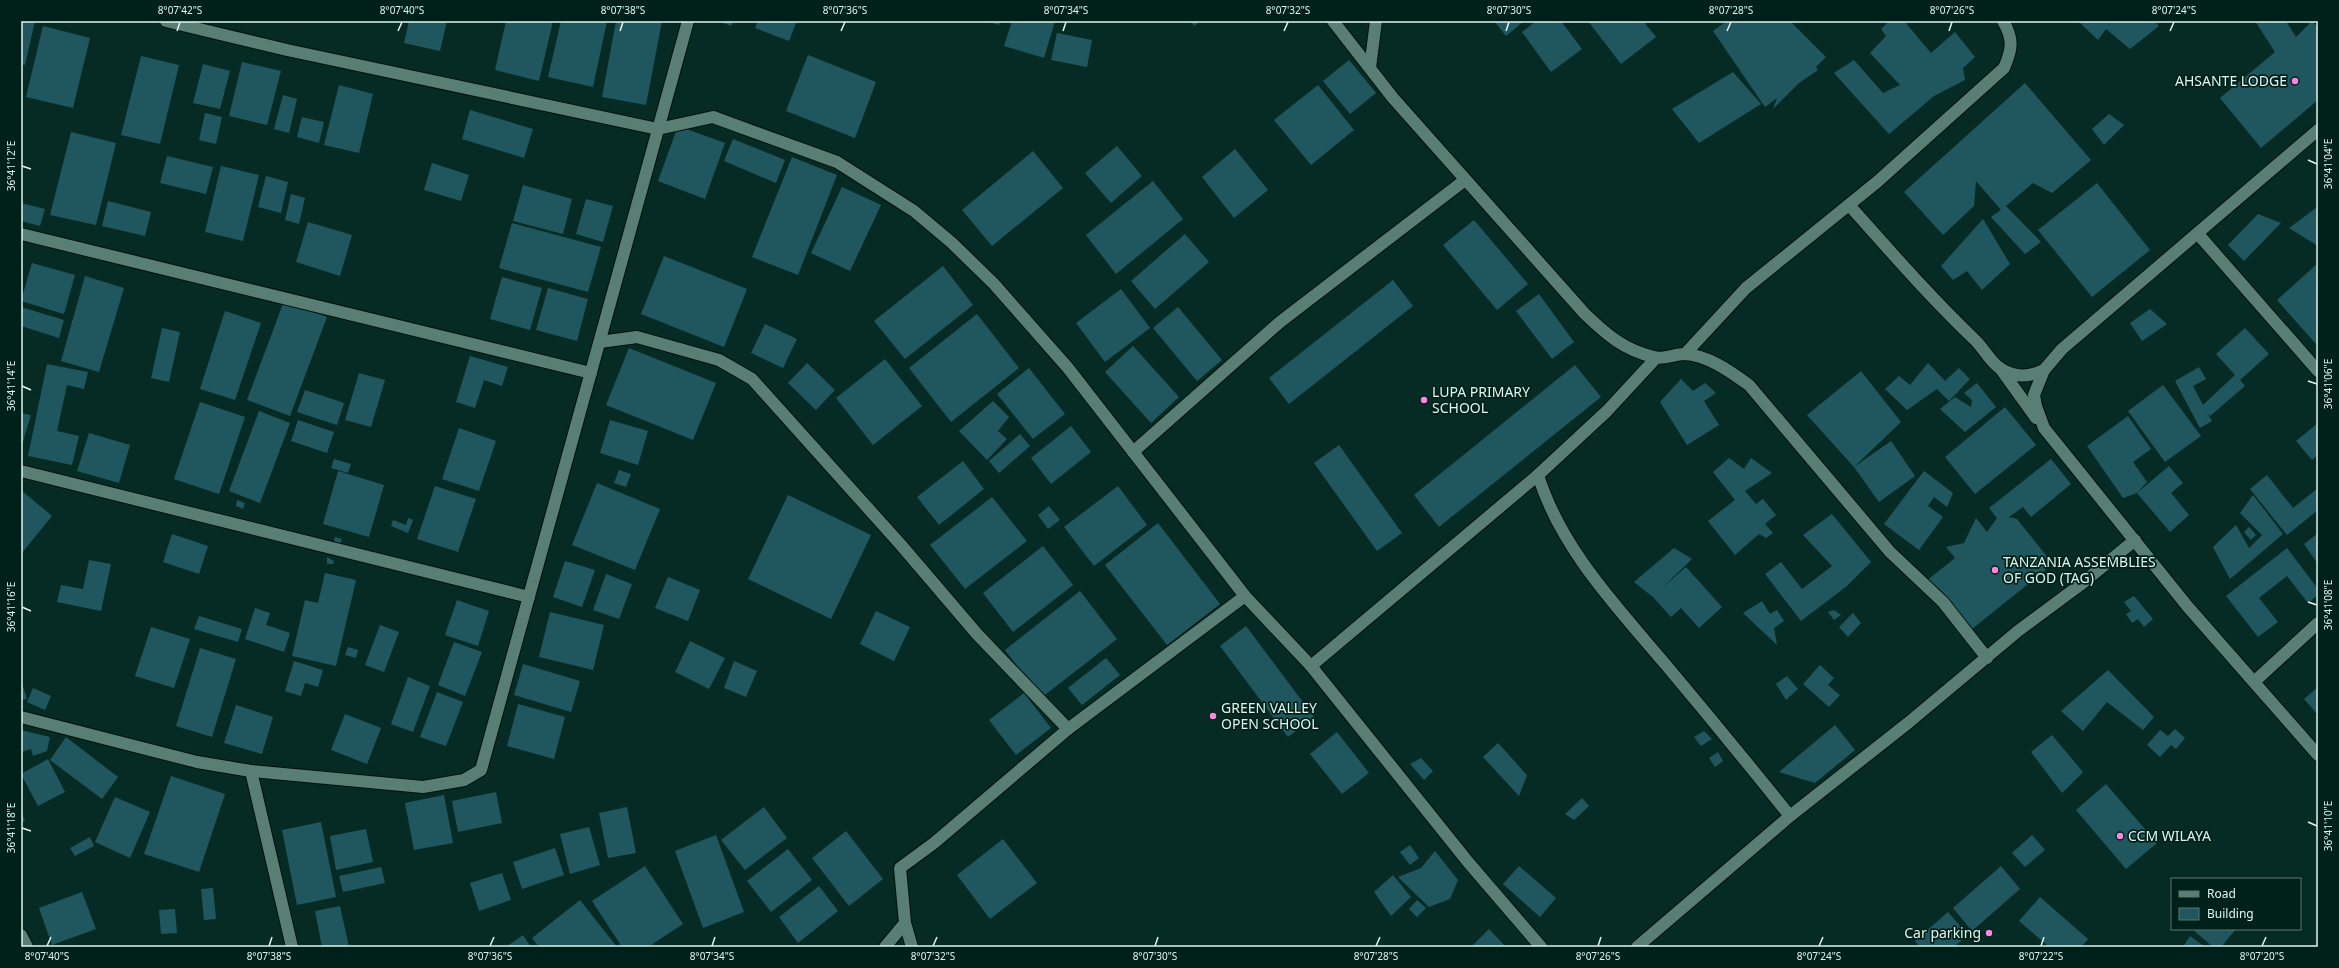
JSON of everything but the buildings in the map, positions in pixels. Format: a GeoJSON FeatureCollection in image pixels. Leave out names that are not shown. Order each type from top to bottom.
{"type":"FeatureCollection","features":[{"type":"Feature","properties":{"kind":"street"},"geometry":{"type":"LineString","coordinates":[[166,21],[295,52],[658,129],[713,117],[837,162],[879,187],[914,211],[994,284],[1068,368],[1245,596],[1310,666],[1468,862],[1541,947]]}},
{"type":"Feature","properties":{"kind":"street"},"geometry":{"type":"LineString","coordinates":[[21,717],[197,762],[251,772],[423,787],[464,780],[481,770],[688,21]]}},
{"type":"Feature","properties":{"kind":"street"},"geometry":{"type":"LineString","coordinates":[[1333,21],[1393,98],[1543,268],[1612,339],[1632,350],[1656,358],[1685,354],[1722,366],[1750,386],[1890,552],[1943,602],[1987,658]]}},
{"type":"Feature","properties":{"kind":"street"},"geometry":{"type":"LineString","coordinates":[[1370,68],[1376,21]]}},
{"type":"Feature","properties":{"kind":"street"},"geometry":{"type":"LineString","coordinates":[[1685,354],[1746,288],[1849,205],[2004,68],[2012,50],[2008,29],[2003,21]]}},
{"type":"Feature","properties":{"kind":"street"},"geometry":{"type":"LineString","coordinates":[[2044,428],[2036,406],[2034,395],[2044,370],[2062,349],[2318,130]]}},
{"type":"Feature","properties":{"kind":"street"},"geometry":{"type":"LineString","coordinates":[[1133,452],[1280,322],[1465,180]]}},
{"type":"Feature","properties":{"kind":"street"},"geometry":{"type":"LineString","coordinates":[[1849,205],[1938,304],[1980,345],[2044,428],[2188,607],[2318,755]]}},
{"type":"Feature","properties":{"kind":"street"},"geometry":{"type":"LineString","coordinates":[[21,234],[591,373]]}},
{"type":"Feature","properties":{"kind":"street"},"geometry":{"type":"LineString","coordinates":[[2198,234],[2318,372]]}},
{"type":"Feature","properties":{"kind":"street"},"geometry":{"type":"LineString","coordinates":[[600,342],[637,337],[719,360],[752,379],[902,546],[977,634],[1068,729]]}},
{"type":"Feature","properties":{"kind":"street"},"geometry":{"type":"LineString","coordinates":[[1310,666],[1538,475],[1607,411],[1656,358]]}},
{"type":"Feature","properties":{"kind":"street"},"geometry":{"type":"LineString","coordinates":[[1999,368],[2023,376],[2032,375],[2044,370]]}},
{"type":"Feature","properties":{"kind":"street"},"geometry":{"type":"LineString","coordinates":[[21,471],[529,597]]}},
{"type":"Feature","properties":{"kind":"street"},"geometry":{"type":"LineString","coordinates":[[1538,475],[1545,498],[1560,527],[1606,595],[1716,725],[1790,816]]}},
{"type":"Feature","properties":{"kind":"street"},"geometry":{"type":"LineString","coordinates":[[1637,947],[1790,816],[1987,658],[2018,631],[2080,585],[2135,540]]}},
{"type":"Feature","properties":{"kind":"street"},"geometry":{"type":"LineString","coordinates":[[912,947],[905,924],[900,868],[934,843],[1068,729],[1245,596]]}},
{"type":"Feature","properties":{"kind":"street"},"geometry":{"type":"LineString","coordinates":[[2254,682],[2318,623]]}},
{"type":"Feature","properties":{"kind":"street"},"geometry":{"type":"LineString","coordinates":[[251,772],[292,947]]}},
{"type":"Feature","properties":{"kind":"street"},"geometry":{"type":"LineString","coordinates":[[885,947],[905,924]]}},
{"type":"Feature","properties":{"kind":"street"},"geometry":{"type":"LineString","coordinates":[[21,935],[27,947]]}},
{"type":"Feature","properties":{"kind":"place","name":"AHSANTE LODGE"},"geometry":{"type":"Point","coordinates":[2295,81]}},
{"type":"Feature","properties":{"kind":"place","name":"LUPA PRIMARY SCHOOL"},"geometry":{"type":"Point","coordinates":[1424,400]}},
{"type":"Feature","properties":{"kind":"place","name":"TANZANIA ASSEMBLIES OF GOD (TAG)"},"geometry":{"type":"Point","coordinates":[1995,570]}},
{"type":"Feature","properties":{"kind":"place","name":"GREEN VALLEY OPEN SCHOOL"},"geometry":{"type":"Point","coordinates":[1213,716]}},
{"type":"Feature","properties":{"kind":"place","name":"CCM WILAYA"},"geometry":{"type":"Point","coordinates":[2120,836]}},
{"type":"Feature","properties":{"kind":"place","name":"Car parking"},"geometry":{"type":"Point","coordinates":[1989,933]}}]}
